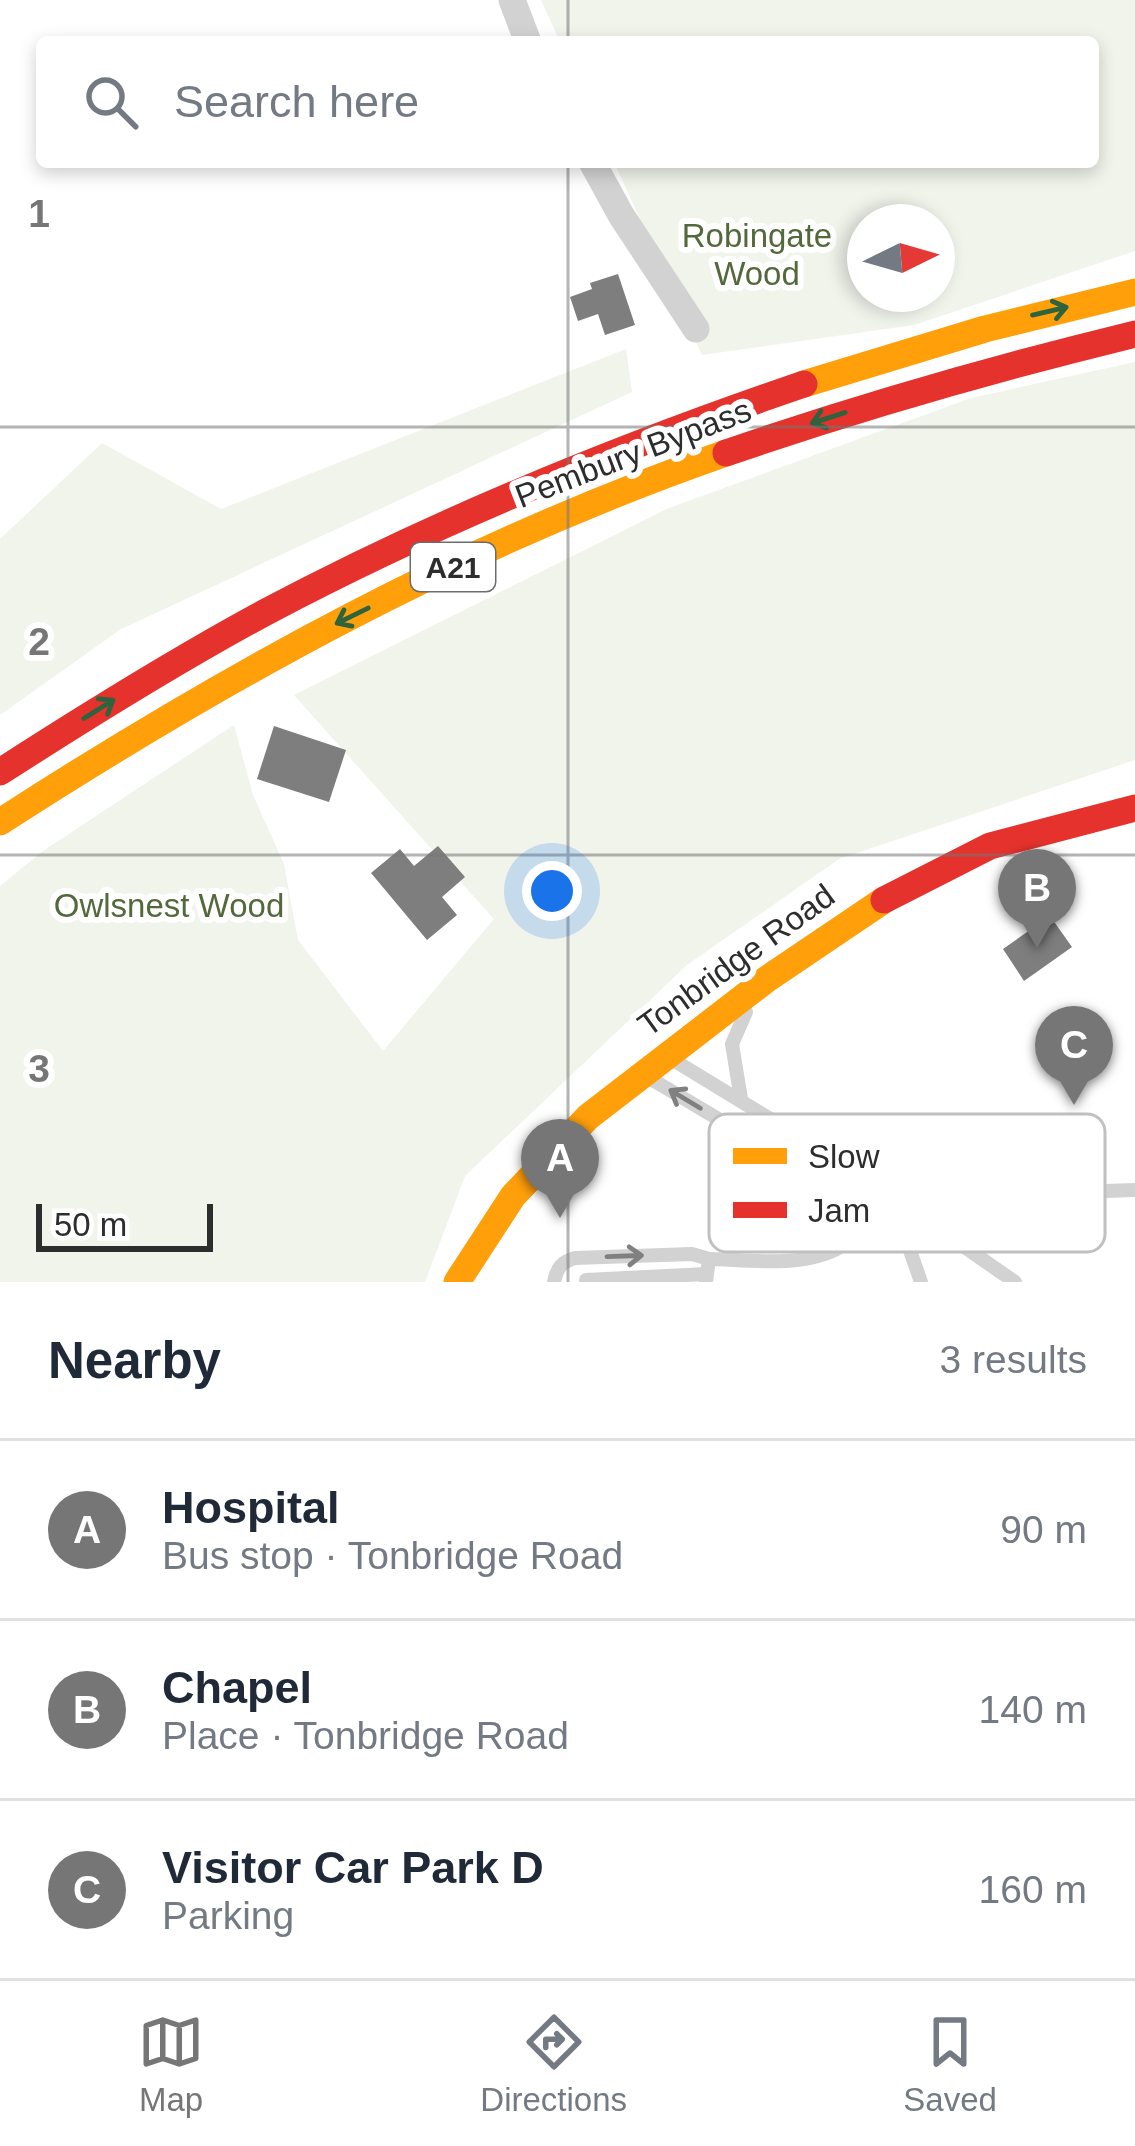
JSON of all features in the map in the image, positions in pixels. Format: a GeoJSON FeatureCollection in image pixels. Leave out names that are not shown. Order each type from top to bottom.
{"type":"FeatureCollection","features":[{"type":"Feature","properties":{"kind":"main road","name":"Pembury Bypass"},"geometry":{"type":"LineString","coordinates":[[0,772],[154,675],[310,590],[464,514],[567,470],[811,379],[966,332],[1135,292]]}},
{"type":"Feature","properties":{"kind":"main road","name":"Pembury Bypass"},"geometry":{"type":"LineString","coordinates":[[0,822],[173,713],[330,626],[583,508],[823,419],[1030,357],[1135,334]]}},
{"type":"Feature","properties":{"kind":"main road","name":"Tonbridge Road"},"geometry":{"type":"LineString","coordinates":[[457,1282],[513,1196],[575,1129],[666,1055],[865,910],[990,846],[1135,808]]}},
{"type":"Feature","properties":{"kind":"street"},"geometry":{"type":"LineString","coordinates":[[512,0],[527,36]]}},
{"type":"Feature","properties":{"kind":"street"},"geometry":{"type":"LineString","coordinates":[[595,168],[696,329]]}},
{"type":"Feature","properties":{"kind":"lane"},"geometry":{"type":"LineString","coordinates":[[741,1099],[732,1044],[767,979]]}},
{"type":"Feature","properties":{"kind":"lane"},"geometry":{"type":"LineString","coordinates":[[666,1055],[765,1114]]}},
{"type":"Feature","properties":{"kind":"lane"},"geometry":{"type":"LineString","coordinates":[[642,1074],[710,1114]]}},
{"type":"Feature","properties":{"kind":"lane"},"geometry":{"type":"LineString","coordinates":[[1105,1191],[1135,1190]]}},
{"type":"Feature","properties":{"kind":"lane"},"geometry":{"type":"LineString","coordinates":[[586,1280],[707,1272],[830,1252]]}},
{"type":"Feature","properties":{"kind":"lane"},"geometry":{"type":"LineString","coordinates":[[911,1252],[921,1282]]}},
{"type":"Feature","properties":{"kind":"lane"},"geometry":{"type":"LineString","coordinates":[[972,1252],[1015,1282]]}},
{"type":"Feature","properties":{"kind":"lane"},"geometry":{"type":"LineString","coordinates":[[554,1282],[557,1269],[575,1258],[692,1254],[707,1272]]}},
{"type":"Feature","properties":{"kind":"green space","name":"Robingate Wood"},"geometry":{"type":"Polygon","coordinates":[[[541,0],[1135,0],[1135,251],[955,311],[955,204],[847,204],[847,312],[953,312],[914,325],[702,355],[617,168],[1099,168],[1099,36],[557,36],[541,0]]]}},
{"type":"Feature","properties":{"kind":"green space"},"geometry":{"type":"Polygon","coordinates":[[[626,349],[632,392],[121,629],[0,715],[0,539],[102,443],[221,509],[626,349]]]}},
{"type":"Feature","properties":{"kind":"green space","name":"Owlsnest Wood"},"geometry":{"type":"Polygon","coordinates":[[[1135,362],[1135,760],[839,859],[687,965],[465,1176],[425,1282],[0,1282],[0,886],[43,851],[234,725],[253,795],[284,864],[298,940],[383,1051],[494,919],[294,695],[669,508],[971,398],[1135,362]]]}},
{"type":"Feature","properties":{"kind":"building"},"geometry":{"type":"Polygon","coordinates":[[[618,274],[635,325],[605,335],[598,314],[578,321],[570,297],[592,289],[590,283],[618,274]]]}},
{"type":"Feature","properties":{"kind":"building"},"geometry":{"type":"Polygon","coordinates":[[[274,726],[346,750],[329,802],[257,779],[274,726]]]}},
{"type":"Feature","properties":{"kind":"building"},"geometry":{"type":"Polygon","coordinates":[[[438,846],[465,877],[442,897],[457,915],[427,940],[371,873],[400,849],[414,866],[438,846]]]}},
{"type":"Feature","properties":{"kind":"building"},"geometry":{"type":"Polygon","coordinates":[[[1050,916],[1072,947],[1024,981],[1003,949],[1050,916]]]}},
{"type":"Feature","properties":{"kind":"traffic: slow"},"geometry":{"type":"LineString","coordinates":[[804,384],[985,329],[1135,292]]}},
{"type":"Feature","properties":{"kind":"traffic: slow"},"geometry":{"type":"LineString","coordinates":[[0,822],[174,715],[352,616],[536,528],[726,453]]}},
{"type":"Feature","properties":{"kind":"traffic: slow"},"geometry":{"type":"LineString","coordinates":[[457,1282],[513,1196],[588,1117],[767,979],[884,900]]}},
{"type":"Feature","properties":{"kind":"traffic: jam"},"geometry":{"type":"LineString","coordinates":[[726,453],[929,389],[1135,334]]}},
{"type":"Feature","properties":{"kind":"traffic: jam"},"geometry":{"type":"LineString","coordinates":[[0,772],[198,650],[397,546],[598,460],[804,384]]}},
{"type":"Feature","properties":{"kind":"traffic: jam"},"geometry":{"type":"LineString","coordinates":[[884,900],[990,846],[1135,808]]}},
{"type":"Feature","properties":{"kind":"place","name":"Chapel"},"geometry":{"type":"Point","coordinates":[1037,948]}},
{"type":"Feature","properties":{"kind":"place","name":"Visitor Car Park D"},"geometry":{"type":"Point","coordinates":[1074,1105]}},
{"type":"Feature","properties":{"kind":"place","name":"Hospital"},"geometry":{"type":"Point","coordinates":[560,1218]}}]}
